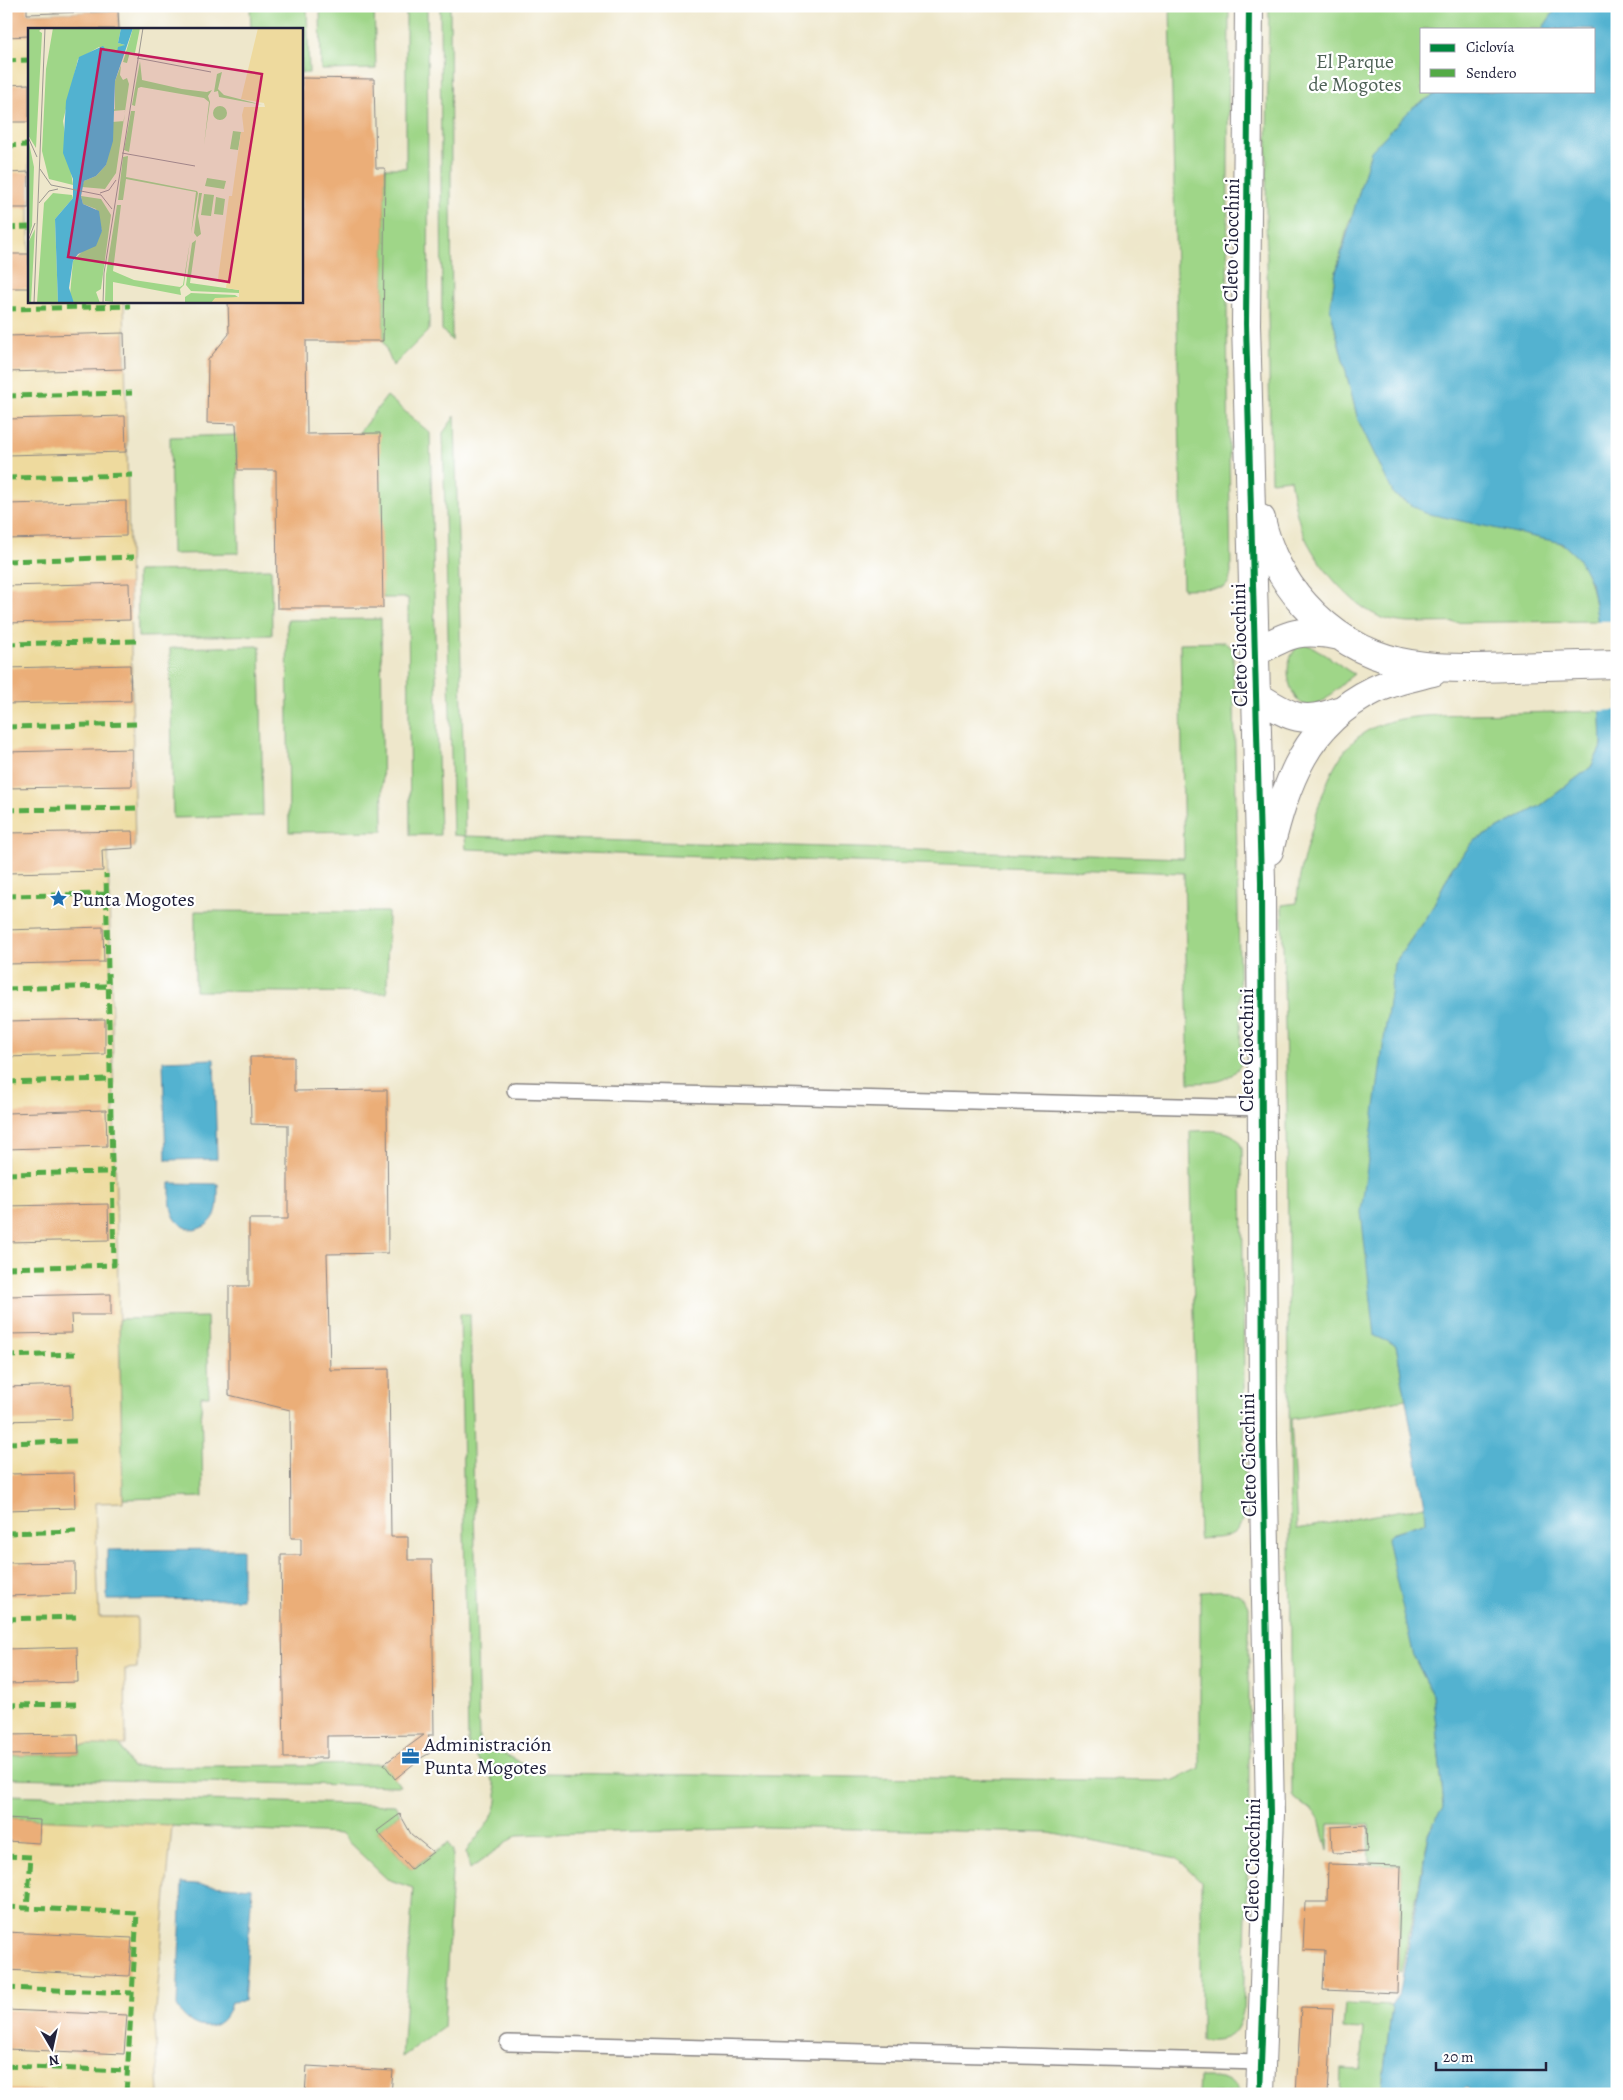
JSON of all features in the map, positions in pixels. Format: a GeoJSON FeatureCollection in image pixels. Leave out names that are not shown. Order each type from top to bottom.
{"type":"FeatureCollection","features":[{"type":"Feature","properties":{"kind":"street","name":"Cleto Ciocchini"},"geometry":{"type":"LineString","coordinates":[[1249,6],[1246,324],[1261,881],[1263,1439],[1270,1815],[1260,2094]]}},
{"type":"Feature","properties":{"kind":"street"},"geometry":{"type":"LineString","coordinates":[[1251,468],[1265,537],[1278,567],[1293,592],[1314,615],[1340,636],[1368,653],[1397,662],[1443,669],[1617,664]]}},
{"type":"Feature","properties":{"kind":"street"},"geometry":{"type":"LineString","coordinates":[[1256,652],[1284,636],[1302,632],[1317,632],[1340,636]]}},
{"type":"Feature","properties":{"kind":"street"},"geometry":{"type":"LineString","coordinates":[[1257,696],[1289,716],[1304,719],[1320,718],[1338,711],[1375,689],[1443,669]]}},
{"type":"Feature","properties":{"kind":"street"},"geometry":{"type":"LineString","coordinates":[[1261,881],[1287,788],[1304,751],[1338,711]]}},
{"type":"Feature","properties":{"kind":"lane"},"geometry":{"type":"LineString","coordinates":[[515,1090],[1263,1108]]}},
{"type":"Feature","properties":{"kind":"lane"},"geometry":{"type":"LineString","coordinates":[[508,2043],[1262,2062]]}},
{"type":"Feature","properties":{"kind":"green space"},"geometry":{"type":"Polygon","coordinates":[[[250,6],[307,6],[309,73],[302,73],[302,28],[251,28],[250,6]]]}},
{"type":"Feature","properties":{"kind":"green space"},"geometry":{"type":"Polygon","coordinates":[[[320,6],[374,6],[376,69],[321,70],[320,6]]]}},
{"type":"Feature","properties":{"kind":"green space"},"geometry":{"type":"Polygon","coordinates":[[[406,6],[427,6],[429,330],[393,366],[383,341],[385,168],[406,168],[406,6]]]}},
{"type":"Feature","properties":{"kind":"green space"},"geometry":{"type":"Polygon","coordinates":[[[440,6],[450,6],[452,341],[442,330],[440,6]]]}},
{"type":"Feature","properties":{"kind":"green space"},"geometry":{"type":"Polygon","coordinates":[[[1170,6],[1229,6],[1227,327],[1231,573],[1229,582],[1224,588],[1183,589],[1170,6]]]}},
{"type":"Feature","properties":{"kind":"green space","name":"El Parque de Mogotes"},"geometry":{"type":"Polygon","coordinates":[[[1269,6],[1558,6],[1543,28],[1420,28],[1420,92],[1439,92],[1413,107],[1349,222],[1335,276],[1330,308],[1358,420],[1532,536],[1555,541],[1571,551],[1584,568],[1588,578],[1598,621],[1410,623],[1393,621],[1380,617],[1353,600],[1331,577],[1312,551],[1305,537],[1295,508],[1290,479],[1271,481],[1266,209],[1269,6]]]}},
{"type":"Feature","properties":{"kind":"green space"},"geometry":{"type":"Polygon","coordinates":[[[387,396],[430,433],[440,835],[410,835],[408,598],[383,598],[358,434],[387,396]]]}},
{"type":"Feature","properties":{"kind":"green space"},"geometry":{"type":"Polygon","coordinates":[[[455,416],[465,836],[453,835],[443,433],[455,416]]]}},
{"type":"Feature","properties":{"kind":"green space"},"geometry":{"type":"Polygon","coordinates":[[[237,435],[239,553],[172,554],[170,437],[237,435]]]}},
{"type":"Feature","properties":{"kind":"green space"},"geometry":{"type":"Polygon","coordinates":[[[271,569],[272,635],[138,637],[137,571],[271,569]]]}},
{"type":"Feature","properties":{"kind":"green space"},"geometry":{"type":"Polygon","coordinates":[[[381,619],[383,831],[289,832],[287,620],[381,619]]]}},
{"type":"Feature","properties":{"kind":"green space"},"geometry":{"type":"Polygon","coordinates":[[[1225,642],[1233,649],[1241,1064],[1231,1076],[1225,1079],[1212,1082],[1189,1083],[1184,873],[466,849],[465,836],[1184,858],[1180,643],[1225,642]]]}},
{"type":"Feature","properties":{"kind":"green space"},"geometry":{"type":"Polygon","coordinates":[[[1300,643],[1320,651],[1354,674],[1324,701],[1315,706],[1307,706],[1301,703],[1295,697],[1289,682],[1288,666],[1293,653],[1300,643]]]}},
{"type":"Feature","properties":{"kind":"green space"},"geometry":{"type":"Polygon","coordinates":[[[260,646],[263,816],[173,818],[170,648],[260,646]]]}},
{"type":"Feature","properties":{"kind":"green space"},"geometry":{"type":"Polygon","coordinates":[[[1601,711],[1602,745],[1591,767],[1540,806],[1474,841],[1452,868],[1431,910],[1394,964],[1396,1345],[1406,1399],[1291,1419],[1297,1529],[1425,1506],[1426,1522],[1391,1533],[1414,1657],[1433,1695],[1444,1807],[1430,1829],[1401,1973],[1398,1972],[1401,1866],[1370,1865],[1369,1824],[1329,1824],[1328,1851],[1320,1818],[1292,1795],[1287,1107],[1282,905],[1297,903],[1301,872],[1308,842],[1325,788],[1337,763],[1351,744],[1367,731],[1387,722],[1439,715],[1601,711]]]}},
{"type":"Feature","properties":{"kind":"green space"},"geometry":{"type":"Polygon","coordinates":[[[195,911],[388,912],[387,993],[195,991],[195,911]]]}},
{"type":"Feature","properties":{"kind":"green space"},"geometry":{"type":"Polygon","coordinates":[[[1190,1131],[1221,1131],[1228,1133],[1234,1136],[1242,1149],[1245,1514],[1238,1529],[1228,1536],[1199,1539],[1190,1131]]]}},
{"type":"Feature","properties":{"kind":"green space"},"geometry":{"type":"Polygon","coordinates":[[[460,1314],[470,1314],[479,1741],[540,1773],[1172,1781],[1200,1768],[1200,1592],[1229,1591],[1241,1596],[1249,1607],[1249,1814],[1243,2012],[1233,2033],[1224,2039],[1201,2040],[1201,1881],[1177,1858],[1049,1833],[764,1827],[517,1835],[470,1869],[466,1852],[486,1826],[495,1808],[497,1798],[496,1788],[491,1777],[468,1742],[460,1314]]]}},
{"type":"Feature","properties":{"kind":"green space"},"geometry":{"type":"Polygon","coordinates":[[[207,1317],[209,1396],[201,1396],[203,1497],[123,1499],[119,1319],[207,1317]]]}},
{"type":"Feature","properties":{"kind":"green space"},"geometry":{"type":"Polygon","coordinates":[[[120,1744],[131,1767],[384,1764],[400,1786],[6,1778],[6,1755],[79,1754],[79,1745],[120,1744]]]}},
{"type":"Feature","properties":{"kind":"green space"},"geometry":{"type":"Polygon","coordinates":[[[6,1795],[395,1805],[400,1814],[377,1831],[411,1869],[448,1843],[453,1851],[444,2027],[402,2057],[413,1888],[387,1879],[340,1834],[6,1818],[6,1795]]]}},
{"type":"Feature","properties":{"kind":"green space"},"geometry":{"type":"Polygon","coordinates":[[[1345,2004],[1392,2006],[1381,2094],[1340,2094],[1341,2069],[1361,2070],[1364,2029],[1343,2028],[1345,2004]]]}},
{"type":"Feature","properties":{"kind":"green space"},"geometry":{"type":"Polygon","coordinates":[[[1199,2077],[1217,2077],[1227,2080],[1232,2083],[1239,2094],[1198,2094],[1199,2077]]]}},
{"type":"Feature","properties":{"kind":"sand","name":"Punta Mogotes"},"geometry":{"type":"Polygon","coordinates":[[[6,6],[27,14],[118,11],[119,28],[28,28],[28,302],[124,302],[135,847],[108,850],[123,1502],[95,1503],[99,1617],[137,1617],[137,1668],[125,1669],[126,1745],[79,1745],[79,1754],[6,1756],[6,6]]]}},
{"type":"Feature","properties":{"kind":"sand"},"geometry":{"type":"Polygon","coordinates":[[[6,1818],[172,1825],[155,2021],[159,2094],[6,2094],[6,1818]]]}},
{"type":"Feature","properties":{"kind":"water"},"geometry":{"type":"Polygon","coordinates":[[[1558,6],[1617,6],[1617,2094],[1565,2094],[1561,2090],[1555,2094],[1474,2094],[1466,2087],[1461,2094],[1381,2094],[1392,2006],[1399,1996],[1430,1829],[1444,1807],[1433,1695],[1414,1657],[1387,1539],[1391,1533],[1426,1522],[1425,1506],[1396,1345],[1375,1336],[1361,1212],[1394,964],[1431,910],[1452,868],[1474,841],[1540,806],[1591,767],[1602,745],[1597,617],[1591,583],[1578,558],[1562,543],[1425,513],[1394,495],[1358,420],[1330,308],[1335,276],[1371,151],[1413,107],[1439,92],[1596,92],[1596,28],[1543,28],[1558,6]]]}},
{"type":"Feature","properties":{"kind":"water"},"geometry":{"type":"Polygon","coordinates":[[[214,1059],[217,1159],[166,1160],[163,1061],[214,1059]]]}},
{"type":"Feature","properties":{"kind":"water"},"geometry":{"type":"Polygon","coordinates":[[[170,1183],[218,1184],[217,1207],[213,1219],[194,1230],[180,1224],[175,1219],[171,1206],[170,1183]]]}},
{"type":"Feature","properties":{"kind":"water"},"geometry":{"type":"Polygon","coordinates":[[[242,1549],[242,1599],[107,1600],[107,1550],[242,1549]]]}},
{"type":"Feature","properties":{"kind":"water"},"geometry":{"type":"Polygon","coordinates":[[[182,1883],[252,1888],[244,2001],[231,2002],[228,2013],[222,2020],[215,2025],[207,2027],[190,2022],[177,2006],[182,1883]]]}},
{"type":"Feature","properties":{"kind":"pier"},"geometry":{"type":"Polygon","coordinates":[[[1595,621],[1617,621],[1617,710],[1598,711],[1595,621]]]}},
{"type":"Feature","properties":{"kind":"building"},"geometry":{"type":"Polygon","coordinates":[[[6,6],[27,6],[27,14],[118,11],[119,28],[28,28],[28,36],[6,37],[6,6]]]}},
{"type":"Feature","properties":{"kind":"building"},"geometry":{"type":"Polygon","coordinates":[[[302,78],[374,79],[376,168],[385,168],[383,341],[306,341],[307,434],[380,433],[383,608],[277,608],[276,470],[238,470],[236,424],[207,423],[208,360],[229,334],[228,302],[302,302],[302,78]]]}},
{"type":"Feature","properties":{"kind":"building"},"geometry":{"type":"Polygon","coordinates":[[[28,84],[28,122],[6,122],[6,85],[28,84]]]}},
{"type":"Feature","properties":{"kind":"building"},"geometry":{"type":"Polygon","coordinates":[[[28,172],[28,208],[6,208],[6,173],[28,172]]]}},
{"type":"Feature","properties":{"kind":"building"},"geometry":{"type":"Polygon","coordinates":[[[6,254],[28,254],[28,288],[6,288],[6,254]]]}},
{"type":"Feature","properties":{"kind":"building"},"geometry":{"type":"Polygon","coordinates":[[[124,333],[125,369],[6,372],[6,336],[124,333]]]}},
{"type":"Feature","properties":{"kind":"building"},"geometry":{"type":"Polygon","coordinates":[[[125,416],[126,452],[6,455],[6,419],[125,416]]]}},
{"type":"Feature","properties":{"kind":"building"},"geometry":{"type":"Polygon","coordinates":[[[126,501],[126,536],[6,539],[6,504],[126,501]]]}},
{"type":"Feature","properties":{"kind":"building"},"geometry":{"type":"Polygon","coordinates":[[[129,583],[130,620],[6,623],[6,586],[129,583]]]}},
{"type":"Feature","properties":{"kind":"building"},"geometry":{"type":"Polygon","coordinates":[[[130,665],[131,701],[6,704],[6,668],[130,665]]]}},
{"type":"Feature","properties":{"kind":"building"},"geometry":{"type":"Polygon","coordinates":[[[132,749],[132,786],[6,788],[6,752],[132,749]]]}},
{"type":"Feature","properties":{"kind":"building"},"geometry":{"type":"Polygon","coordinates":[[[133,831],[134,848],[102,850],[103,871],[6,873],[6,833],[133,831]]]}},
{"type":"Feature","properties":{"kind":"building"},"geometry":{"type":"Polygon","coordinates":[[[103,927],[104,962],[6,964],[6,930],[103,927]]]}},
{"type":"Feature","properties":{"kind":"building"},"geometry":{"type":"Polygon","coordinates":[[[105,1019],[105,1054],[6,1057],[6,1021],[105,1019]]]}},
{"type":"Feature","properties":{"kind":"building"},"geometry":{"type":"Polygon","coordinates":[[[250,1057],[294,1057],[294,1091],[387,1090],[388,1253],[327,1254],[330,1370],[389,1369],[391,1537],[408,1537],[408,1560],[432,1560],[434,1735],[428,1735],[437,1749],[421,1758],[395,1779],[384,1764],[424,1735],[327,1736],[327,1758],[284,1758],[281,1555],[301,1555],[301,1538],[291,1538],[290,1410],[229,1395],[229,1286],[249,1286],[249,1219],[288,1219],[288,1125],[251,1124],[250,1057]]]}},
{"type":"Feature","properties":{"kind":"building"},"geometry":{"type":"Polygon","coordinates":[[[106,1110],[107,1146],[6,1149],[6,1113],[106,1110]]]}},
{"type":"Feature","properties":{"kind":"building"},"geometry":{"type":"Polygon","coordinates":[[[108,1204],[109,1240],[6,1242],[6,1206],[108,1204]]]}},
{"type":"Feature","properties":{"kind":"building"},"geometry":{"type":"Polygon","coordinates":[[[111,1294],[111,1315],[71,1315],[72,1333],[6,1334],[6,1296],[111,1294]]]}},
{"type":"Feature","properties":{"kind":"building"},"geometry":{"type":"Polygon","coordinates":[[[71,1385],[72,1419],[6,1421],[6,1387],[71,1385]]]}},
{"type":"Feature","properties":{"kind":"building"},"geometry":{"type":"Polygon","coordinates":[[[74,1473],[75,1508],[6,1510],[6,1474],[74,1473]]]}},
{"type":"Feature","properties":{"kind":"building"},"geometry":{"type":"Polygon","coordinates":[[[75,1562],[75,1594],[6,1596],[6,1563],[75,1562]]]}},
{"type":"Feature","properties":{"kind":"building"},"geometry":{"type":"Polygon","coordinates":[[[77,1647],[78,1682],[6,1684],[6,1649],[77,1647]]]}},
{"type":"Feature","properties":{"kind":"building"},"geometry":{"type":"Polygon","coordinates":[[[78,1734],[79,1754],[6,1755],[6,1735],[78,1734]]]}},
{"type":"Feature","properties":{"kind":"building"},"geometry":{"type":"Polygon","coordinates":[[[400,1814],[411,1834],[433,1852],[411,1869],[377,1831],[400,1814]]]}},
{"type":"Feature","properties":{"kind":"building"},"geometry":{"type":"Polygon","coordinates":[[[6,1818],[40,1820],[39,1843],[6,1841],[6,1818]]]}},
{"type":"Feature","properties":{"kind":"building"},"geometry":{"type":"Polygon","coordinates":[[[1366,1825],[1367,1852],[1332,1853],[1331,1827],[1366,1825]]]}},
{"type":"Feature","properties":{"kind":"building"},"geometry":{"type":"Polygon","coordinates":[[[1328,1864],[1401,1866],[1397,1993],[1323,1990],[1325,1951],[1303,1950],[1305,1902],[1327,1902],[1328,1864]]]}},
{"type":"Feature","properties":{"kind":"building"},"geometry":{"type":"Polygon","coordinates":[[[6,1932],[132,1938],[129,1976],[6,1970],[6,1932]]]}},
{"type":"Feature","properties":{"kind":"building"},"geometry":{"type":"Polygon","coordinates":[[[1301,2007],[1333,2008],[1328,2094],[1296,2094],[1301,2007]]]}},
{"type":"Feature","properties":{"kind":"building"},"geometry":{"type":"Polygon","coordinates":[[[6,2010],[127,2015],[124,2054],[6,2049],[6,2010]]]}},
{"type":"Feature","properties":{"kind":"building"},"geometry":{"type":"Polygon","coordinates":[[[307,2066],[393,2071],[391,2094],[305,2094],[307,2066]]]}},
{"type":"Feature","properties":{"kind":"building"},"geometry":{"type":"Polygon","coordinates":[[[6,2089],[83,2092],[83,2094],[6,2094],[6,2089]]]}},
{"type":"Feature","properties":{"kind":"marked path"},"geometry":{"type":"LineString","coordinates":[[6,61],[28,60]]}},
{"type":"Feature","properties":{"kind":"marked path"},"geometry":{"type":"LineString","coordinates":[[6,146],[28,145]]}},
{"type":"Feature","properties":{"kind":"marked path"},"geometry":{"type":"LineString","coordinates":[[6,228],[28,227]]}},
{"type":"Feature","properties":{"kind":"marked path"},"geometry":{"type":"LineString","coordinates":[[6,309],[130,306]]}},
{"type":"Feature","properties":{"kind":"marked path"},"geometry":{"type":"LineString","coordinates":[[6,396],[132,393]]}},
{"type":"Feature","properties":{"kind":"marked path"},"geometry":{"type":"LineString","coordinates":[[6,478],[133,475]]}},
{"type":"Feature","properties":{"kind":"marked path"},"geometry":{"type":"LineString","coordinates":[[6,561],[134,557]]}},
{"type":"Feature","properties":{"kind":"marked path"},"geometry":{"type":"LineString","coordinates":[[6,644],[136,641]]}},
{"type":"Feature","properties":{"kind":"marked path"},"geometry":{"type":"LineString","coordinates":[[6,727],[137,724]]}},
{"type":"Feature","properties":{"kind":"marked path"},"geometry":{"type":"LineString","coordinates":[[6,810],[138,808]]}},
{"type":"Feature","properties":{"kind":"marked path"},"geometry":{"type":"LineString","coordinates":[[6,1268],[114,1265],[106,874]]}},
{"type":"Feature","properties":{"kind":"marked path"},"geometry":{"type":"LineString","coordinates":[[6,896],[106,894]]}},
{"type":"Feature","properties":{"kind":"marked path"},"geometry":{"type":"LineString","coordinates":[[6,989],[108,986]]}},
{"type":"Feature","properties":{"kind":"marked path"},"geometry":{"type":"LineString","coordinates":[[6,1082],[110,1079]]}},
{"type":"Feature","properties":{"kind":"marked path"},"geometry":{"type":"LineString","coordinates":[[6,1174],[112,1172]]}},
{"type":"Feature","properties":{"kind":"marked path"},"geometry":{"type":"LineString","coordinates":[[6,1356],[75,1354]]}},
{"type":"Feature","properties":{"kind":"marked path"},"geometry":{"type":"LineString","coordinates":[[6,1443],[76,1441]]}},
{"type":"Feature","properties":{"kind":"marked path"},"geometry":{"type":"LineString","coordinates":[[6,1533],[78,1531]]}},
{"type":"Feature","properties":{"kind":"marked path"},"geometry":{"type":"LineString","coordinates":[[6,1619],[79,1617]]}},
{"type":"Feature","properties":{"kind":"marked path"},"geometry":{"type":"LineString","coordinates":[[6,1705],[81,1704]]}},
{"type":"Feature","properties":{"kind":"marked path"},"geometry":{"type":"LineString","coordinates":[[6,1856],[31,1857],[27,1908]]}},
{"type":"Feature","properties":{"kind":"marked path"},"geometry":{"type":"LineString","coordinates":[[6,1907],[137,1913],[126,2094]]}},
{"type":"Feature","properties":{"kind":"marked path"},"geometry":{"type":"LineString","coordinates":[[6,1988],[132,1993]]}},
{"type":"Feature","properties":{"kind":"marked path"},"geometry":{"type":"LineString","coordinates":[[6,2066],[127,2071]]}},
{"type":"Feature","properties":{"kind":"cycle path"},"geometry":{"type":"LineString","coordinates":[[1249,6],[1246,324],[1261,881],[1263,1439],[1270,1815],[1260,2094]]}},
{"type":"Feature","properties":{"kind":"place","name":"Punta Mogotes"},"geometry":{"type":"Point","coordinates":[58,899]}},
{"type":"Feature","properties":{"kind":"place","name":"Administración Punta Mogotes"},"geometry":{"type":"Point","coordinates":[410,1756]}}]}
